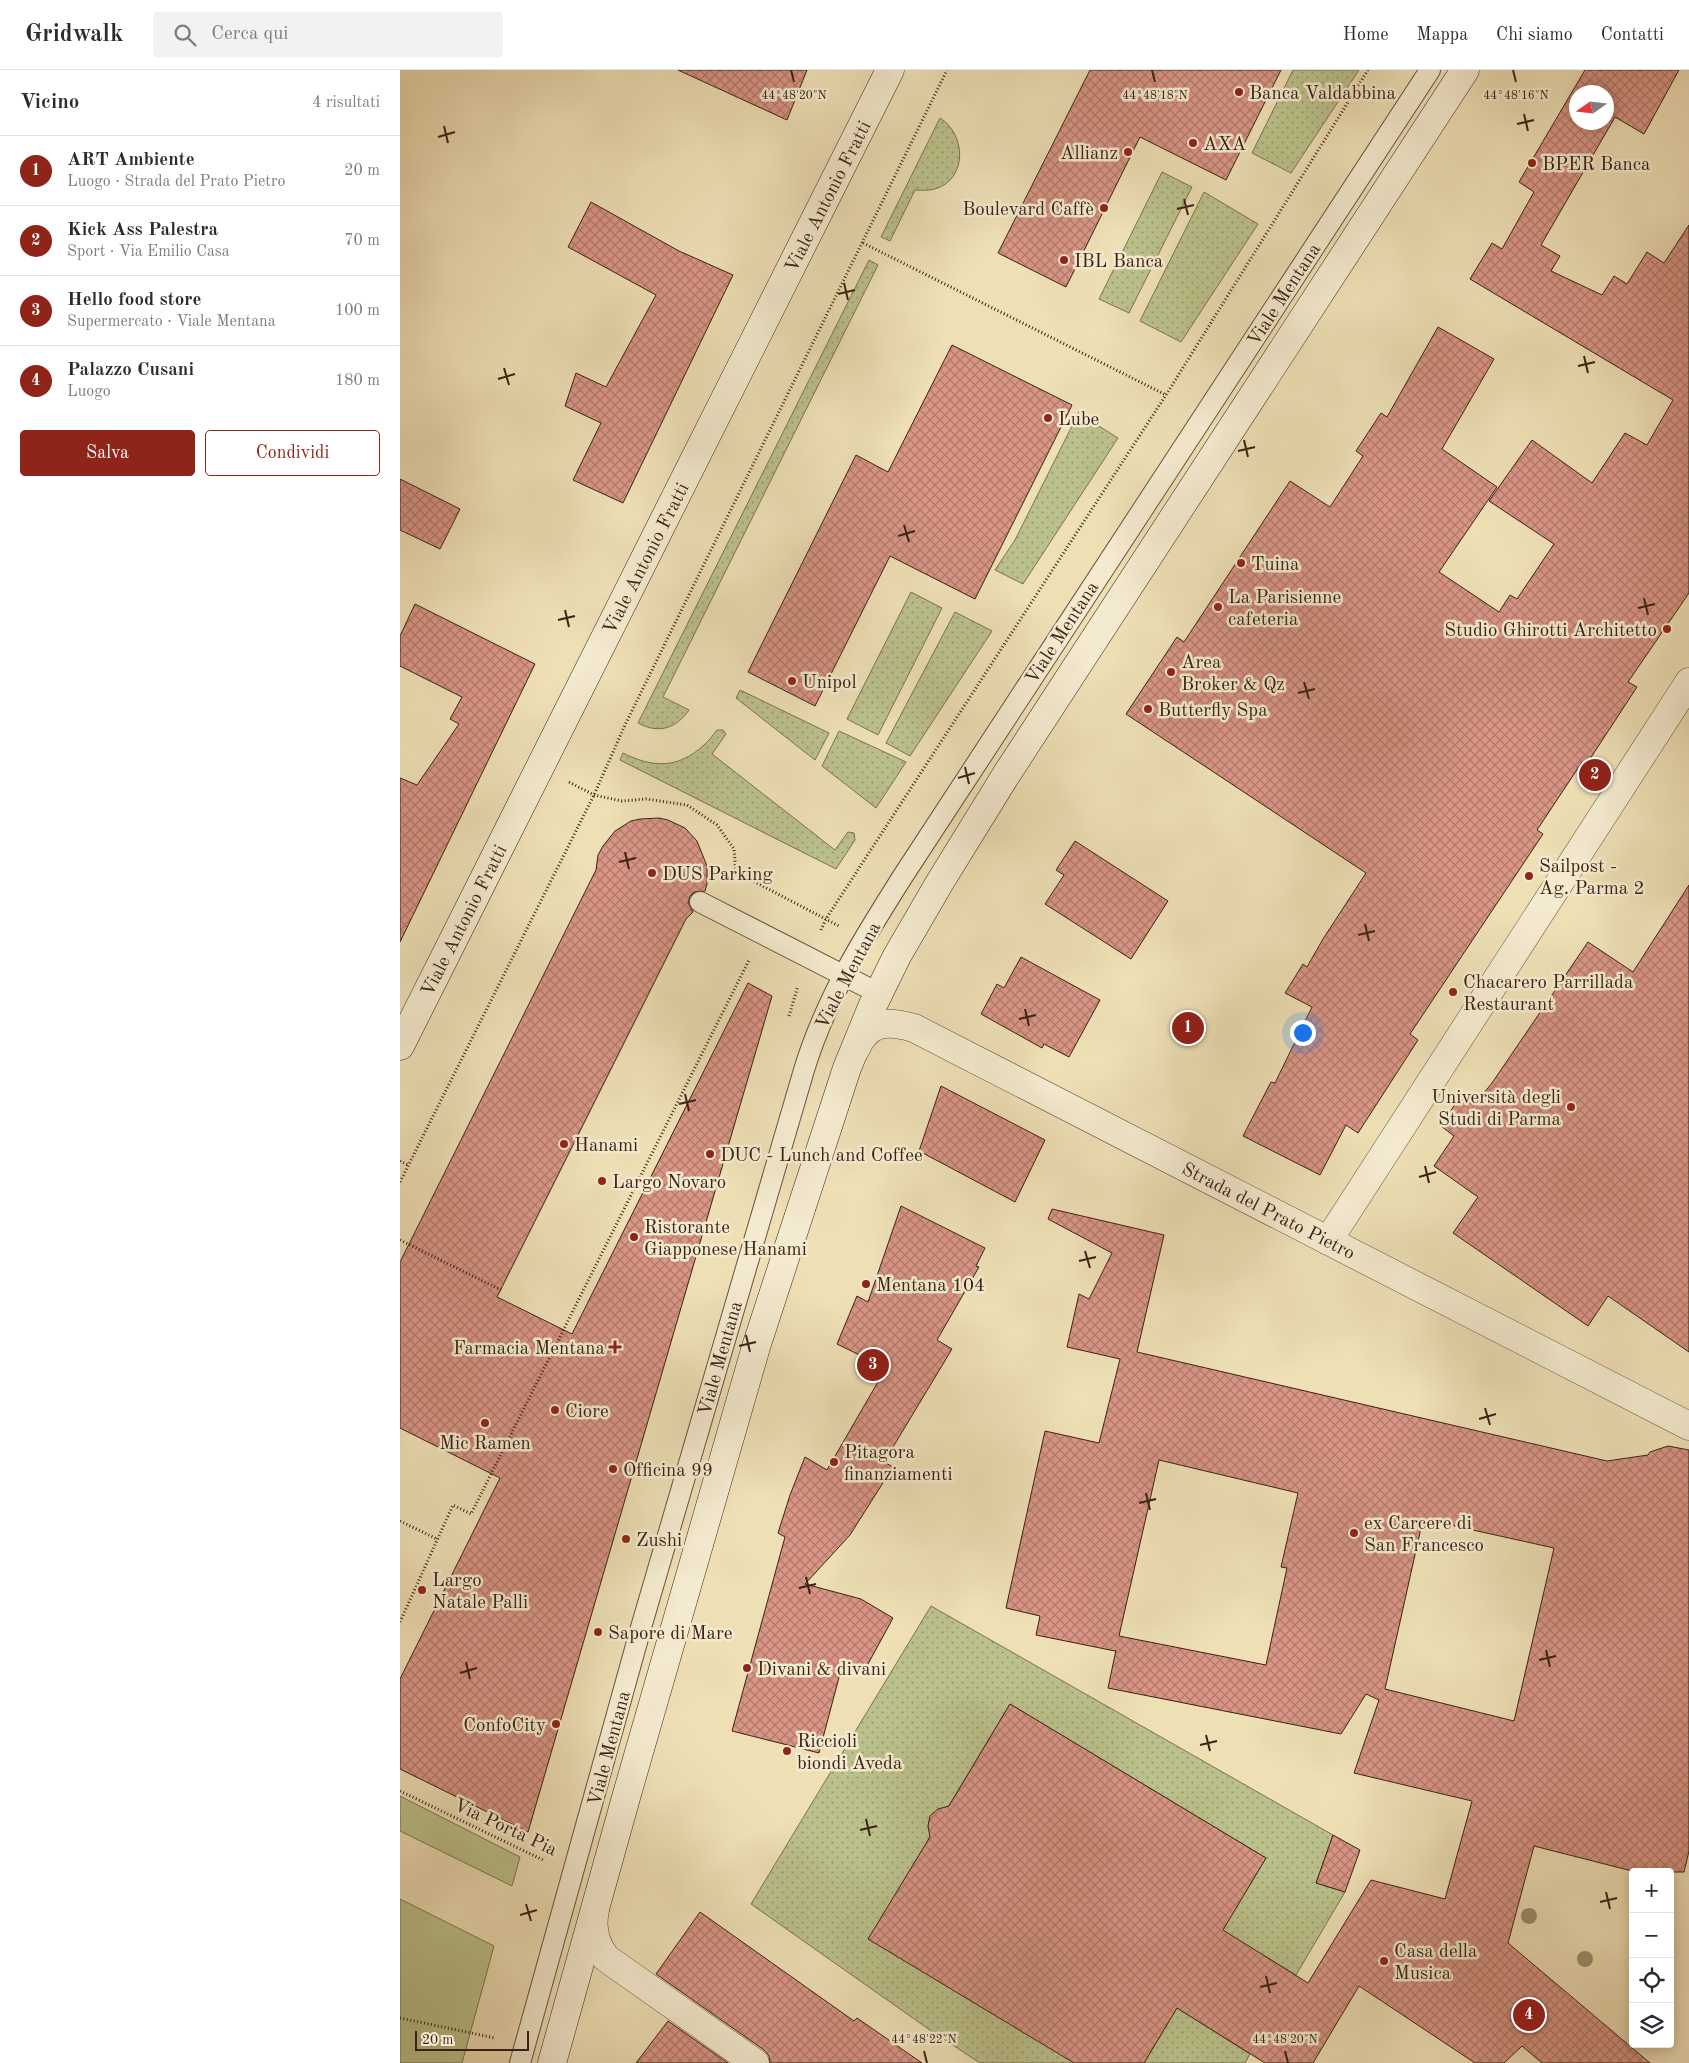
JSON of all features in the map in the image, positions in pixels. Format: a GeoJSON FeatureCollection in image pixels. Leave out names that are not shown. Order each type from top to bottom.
{"type":"FeatureCollection","features":[{"type":"Feature","properties":{"kind":"main road","name":"Viale Antonio Fratti"},"geometry":{"type":"LineString","coordinates":[[400,1046],[890,70]]}},
{"type":"Feature","properties":{"kind":"main road","name":"Viale Mentana"},"geometry":{"type":"LineString","coordinates":[[552,2063],[594,1910],[756,1347],[854,1051],[878,993],[940,882],[1006,775],[1465,70]]}},
{"type":"Feature","properties":{"kind":"main road"},"geometry":{"type":"LineString","coordinates":[[1328,1241],[1689,682]]}},
{"type":"Feature","properties":{"kind":"main road","name":"Strada del Prato Pietro"},"geometry":{"type":"LineString","coordinates":[[854,1051],[865,1033],[879,1025],[896,1023],[914,1028],[1689,1426]]}},
{"type":"Feature","properties":{"kind":"main road"},"geometry":{"type":"LineString","coordinates":[[594,1910],[594,1932],[598,1946],[606,1958],[755,2063]]}},
{"type":"Feature","properties":{"kind":"lane","name":"Viale Mentana"},"geometry":{"type":"LineString","coordinates":[[520,2063],[642,1624],[818,1026],[843,975],[932,830],[1430,70]]}},
{"type":"Feature","properties":{"kind":"lane"},"geometry":{"type":"LineString","coordinates":[[700,902],[878,993]]}},
{"type":"Feature","properties":{"kind":"path"},"geometry":{"type":"LineString","coordinates":[[400,1182],[594,794],[625,725],[947,70]]}},
{"type":"Feature","properties":{"kind":"path"},"geometry":{"type":"LineString","coordinates":[[863,243],[1166,395]]}},
{"type":"Feature","properties":{"kind":"path"},"geometry":{"type":"LineString","coordinates":[[540,766],[594,794],[622,801],[646,799],[687,805],[716,825],[734,849],[736,872],[864,939]]}},
{"type":"Feature","properties":{"kind":"path"},"geometry":{"type":"LineString","coordinates":[[400,1622],[453,1505],[471,1514],[753,951]]}},
{"type":"Feature","properties":{"kind":"path"},"geometry":{"type":"LineString","coordinates":[[400,1161],[408,1165]]}},
{"type":"Feature","properties":{"kind":"path"},"geometry":{"type":"LineString","coordinates":[[400,1240],[501,1290]]}},
{"type":"Feature","properties":{"kind":"path"},"geometry":{"type":"LineString","coordinates":[[400,1521],[437,1539]]}},
{"type":"Feature","properties":{"kind":"path","name":"Via Porta Pia"},"geometry":{"type":"LineString","coordinates":[[400,1791],[545,1861],[574,1870]]}},
{"type":"Feature","properties":{"kind":"path"},"geometry":{"type":"LineString","coordinates":[[400,2018],[496,2038]]}},
{"type":"Feature","properties":{"kind":"green space"},"geometry":{"type":"Polygon","coordinates":[[[1293,70],[1359,70],[1291,173],[1252,153],[1293,70]]]}},
{"type":"Feature","properties":{"kind":"green space"},"geometry":{"type":"Polygon","coordinates":[[[940,118],[949,125],[955,134],[959,145],[960,156],[958,166],[946,184],[935,189],[915,190],[890,241],[881,237],[940,118]]]}},
{"type":"Feature","properties":{"kind":"green space"},"geometry":{"type":"Polygon","coordinates":[[[1162,172],[1192,187],[1129,313],[1099,299],[1162,172]]]}},
{"type":"Feature","properties":{"kind":"green space"},"geometry":{"type":"Polygon","coordinates":[[[1204,192],[1258,224],[1181,342],[1140,321],[1204,192]]]}},
{"type":"Feature","properties":{"kind":"green space"},"geometry":{"type":"Polygon","coordinates":[[[869,260],[878,265],[663,697],[689,710],[678,722],[666,728],[653,728],[638,723],[869,260]]]}},
{"type":"Feature","properties":{"kind":"green space"},"geometry":{"type":"Polygon","coordinates":[[[1080,410],[1086,418],[1118,438],[1023,584],[995,570],[1015,540],[1080,410]]]}},
{"type":"Feature","properties":{"kind":"green space"},"geometry":{"type":"Polygon","coordinates":[[[911,592],[942,608],[878,735],[847,719],[911,592]]]}},
{"type":"Feature","properties":{"kind":"green space"},"geometry":{"type":"Polygon","coordinates":[[[955,612],[992,631],[910,756],[886,743],[955,612]]]}},
{"type":"Feature","properties":{"kind":"green space"},"geometry":{"type":"Polygon","coordinates":[[[740,690],[829,733],[815,760],[736,698],[740,690]]]}},
{"type":"Feature","properties":{"kind":"green space"},"geometry":{"type":"Polygon","coordinates":[[[717,730],[723,730],[726,734],[712,754],[835,850],[848,832],[854,833],[855,840],[836,869],[620,760],[623,753],[655,763],[675,762],[694,753],[708,742],[717,730]]]}},
{"type":"Feature","properties":{"kind":"green space"},"geometry":{"type":"Polygon","coordinates":[[[839,731],[906,762],[876,808],[822,766],[839,731]]]}},
{"type":"Feature","properties":{"kind":"green space"},"geometry":{"type":"Polygon","coordinates":[[[931,1606],[1333,1835],[1316,1883],[1345,1892],[1296,1975],[1260,1953],[1247,1974],[1210,1951],[1266,1858],[1010,1704],[948,1807],[931,1816],[928,1825],[931,1835],[897,1892],[960,1994],[1035,2039],[1097,1935],[1086,2063],[980,2063],[751,1904],[931,1606]]]}},
{"type":"Feature","properties":{"kind":"green space"},"geometry":{"type":"Polygon","coordinates":[[[400,1796],[520,1857],[512,1886],[400,1831],[400,1796]]]}},
{"type":"Feature","properties":{"kind":"green space"},"geometry":{"type":"Polygon","coordinates":[[[400,1899],[494,1946],[462,2063],[400,2063],[400,1899]]]}},
{"type":"Feature","properties":{"kind":"green space"},"geometry":{"type":"Polygon","coordinates":[[[1177,2008],[1250,2054],[1245,2063],[1144,2063],[1177,2008]]]}},
{"type":"Feature","properties":{"kind":"building"},"geometry":{"type":"Polygon","coordinates":[[[678,70],[807,70],[787,120],[678,70]]]}},
{"type":"Feature","properties":{"kind":"building"},"geometry":{"type":"Polygon","coordinates":[[[1090,70],[1281,70],[1226,180],[1140,137],[1066,287],[998,253],[1090,70]]]}},
{"type":"Feature","properties":{"kind":"building"},"geometry":{"type":"Polygon","coordinates":[[[1585,70],[1679,70],[1644,134],[1615,117],[1614,119],[1614,85],[1576,85],[1585,70]]]}},
{"type":"Feature","properties":{"kind":"building"},"geometry":{"type":"Polygon","coordinates":[[[1569,97],[1569,130],[1607,130],[1541,245],[1560,256],[1551,271],[1602,295],[1614,276],[1627,284],[1647,252],[1664,263],[1689,225],[1689,593],[1628,682],[1637,687],[1586,765],[1582,762],[1537,830],[1543,834],[1410,1034],[1418,1040],[1358,1133],[1346,1125],[1320,1175],[1243,1136],[1271,1082],[1275,1083],[1312,1007],[1285,993],[1303,964],[1307,967],[1366,873],[1126,714],[1177,637],[1184,642],[1290,481],[1330,507],[1363,456],[1356,451],[1381,413],[1387,417],[1438,327],[1494,359],[1442,449],[1497,487],[1439,572],[1499,612],[1510,595],[1517,599],[1554,544],[1489,501],[1532,440],[1592,483],[1625,433],[1647,445],[1673,400],[1470,279],[1492,243],[1502,249],[1534,192],[1519,182],[1569,97]]]}},
{"type":"Feature","properties":{"kind":"building"},"geometry":{"type":"Polygon","coordinates":[[[591,202],[679,251],[733,275],[623,503],[573,480],[601,423],[565,406],[576,373],[606,387],[656,295],[568,247],[591,202]]]}},
{"type":"Feature","properties":{"kind":"building"},"geometry":{"type":"Polygon","coordinates":[[[952,345],[1072,405],[975,599],[890,556],[815,706],[748,672],[856,455],[888,472],[952,345]]]}},
{"type":"Feature","properties":{"kind":"building"},"geometry":{"type":"Polygon","coordinates":[[[400,479],[460,509],[440,549],[400,530],[400,479]]]}},
{"type":"Feature","properties":{"kind":"building"},"geometry":{"type":"Polygon","coordinates":[[[415,604],[535,664],[400,942],[400,778],[417,785],[459,724],[450,719],[462,697],[400,666],[400,636],[415,604]]]}},
{"type":"Feature","properties":{"kind":"building"},"geometry":{"type":"Polygon","coordinates":[[[659,818],[685,828],[697,841],[707,866],[705,891],[694,892],[690,896],[688,903],[693,912],[686,919],[497,1297],[572,1334],[748,983],[772,996],[528,1832],[400,1769],[400,1679],[500,1478],[400,1428],[400,1262],[596,870],[598,855],[603,846],[615,831],[631,821],[659,818]]]}},
{"type":"Feature","properties":{"kind":"building"},"geometry":{"type":"Polygon","coordinates":[[[1075,841],[1168,901],[1131,959],[1045,904],[1064,875],[1056,870],[1075,841]]]}},
{"type":"Feature","properties":{"kind":"building","name":"Università degli Studi di Parma"},"geometry":{"type":"Polygon","coordinates":[[[1689,885],[1689,1352],[1608,1296],[1588,1326],[1453,1233],[1478,1197],[1434,1166],[1454,1136],[1441,1126],[1459,1098],[1474,1105],[1492,1083],[1588,942],[1633,972],[1689,885]]]}},
{"type":"Feature","properties":{"kind":"building"},"geometry":{"type":"Polygon","coordinates":[[[1021,957],[1100,1000],[1069,1057],[1044,1044],[1042,1048],[981,1014],[997,984],[1004,988],[1021,957]]]}},
{"type":"Feature","properties":{"kind":"building"},"geometry":{"type":"Polygon","coordinates":[[[941,1086],[1045,1140],[1015,1202],[919,1151],[941,1086]]]}},
{"type":"Feature","properties":{"kind":"building"},"geometry":{"type":"Polygon","coordinates":[[[901,1206],[985,1248],[976,1266],[979,1267],[937,1340],[952,1349],[884,1462],[893,1467],[850,1535],[805,1584],[861,1599],[893,1618],[862,1675],[842,1666],[819,1753],[732,1731],[785,1537],[778,1533],[805,1457],[827,1470],[886,1368],[837,1344],[857,1296],[868,1302],[901,1206]]]}},
{"type":"Feature","properties":{"kind":"building"},"geometry":{"type":"Polygon","coordinates":[[[1052,1209],[1164,1235],[1137,1352],[1607,1461],[1648,1455],[1650,1452],[1668,1446],[1689,1450],[1689,1851],[1684,1872],[1674,1872],[1674,1868],[1629,1868],[1629,1870],[1534,1846],[1508,1943],[1629,2045],[1629,2048],[1632,2048],[1650,2063],[1542,2063],[1522,2046],[1504,2063],[1475,2063],[1359,1986],[1313,2063],[1265,2063],[1177,2008],[1144,2063],[1074,2063],[868,1939],[930,1837],[928,1826],[930,1816],[938,1809],[949,1806],[1010,1704],[1266,1858],[1223,1930],[1308,1983],[1371,1880],[1445,1899],[1472,1801],[1354,1773],[1379,1700],[1366,1694],[1341,1734],[1108,1688],[1116,1650],[1036,1635],[1040,1616],[1006,1608],[1045,1431],[1099,1443],[1120,1359],[1067,1347],[1079,1294],[1089,1299],[1112,1253],[1048,1219],[1052,1209]],[[1159,1460],[1119,1636],[1266,1665],[1287,1568],[1281,1567],[1298,1493],[1159,1460]],[[1423,1519],[1385,1689],[1514,1721],[1554,1548],[1423,1519]]]}},
{"type":"Feature","properties":{"kind":"building"},"geometry":{"type":"Polygon","coordinates":[[[1333,1835],[1360,1850],[1345,1892],[1316,1883],[1333,1835]]]}},
{"type":"Feature","properties":{"kind":"building"},"geometry":{"type":"Polygon","coordinates":[[[700,1912],[854,2021],[857,2018],[922,2063],[770,2063],[769,2056],[764,2050],[656,1974],[700,1912]]]}},
{"type":"Feature","properties":{"kind":"building"},"geometry":{"type":"Polygon","coordinates":[[[668,2021],[728,2063],[636,2063],[668,2021]]]}},
{"type":"Feature","properties":{"kind":"place","name":"Banca Valdabbina"},"geometry":{"type":"Point","coordinates":[1239,92]}},
{"type":"Feature","properties":{"kind":"place","name":"AXA"},"geometry":{"type":"Point","coordinates":[1193,143]}},
{"type":"Feature","properties":{"kind":"place","name":"Allianz"},"geometry":{"type":"Point","coordinates":[1128,152]}},
{"type":"Feature","properties":{"kind":"place","name":"BPER Banca"},"geometry":{"type":"Point","coordinates":[1532,163]}},
{"type":"Feature","properties":{"kind":"place","name":"Boulevard Caffè"},"geometry":{"type":"Point","coordinates":[1104,208]}},
{"type":"Feature","properties":{"kind":"place","name":"IBL Banca"},"geometry":{"type":"Point","coordinates":[1064,260]}},
{"type":"Feature","properties":{"kind":"place","name":"Lube"},"geometry":{"type":"Point","coordinates":[1048,418]}},
{"type":"Feature","properties":{"kind":"place","name":"Tuina"},"geometry":{"type":"Point","coordinates":[1241,563]}},
{"type":"Feature","properties":{"kind":"place","name":"La Parisienne cafeteria"},"geometry":{"type":"Point","coordinates":[1218,607]}},
{"type":"Feature","properties":{"kind":"place","name":"Studio Ghirotti Architetto"},"geometry":{"type":"Point","coordinates":[1667,629]}},
{"type":"Feature","properties":{"kind":"place","name":"Area Broker & Qz"},"geometry":{"type":"Point","coordinates":[1171,672]}},
{"type":"Feature","properties":{"kind":"place","name":"Unipol"},"geometry":{"type":"Point","coordinates":[792,681]}},
{"type":"Feature","properties":{"kind":"place","name":"Butterfly Spa"},"geometry":{"type":"Point","coordinates":[1148,709]}},
{"type":"Feature","properties":{"kind":"place","name":"Kick Ass Palestra"},"geometry":{"type":"Point","coordinates":[1595,775]}},
{"type":"Feature","properties":{"kind":"place","name":"DUS Parking"},"geometry":{"type":"Point","coordinates":[652,873]}},
{"type":"Feature","properties":{"kind":"place","name":"Sailpost - Ag. Parma 2"},"geometry":{"type":"Point","coordinates":[1529,876]}},
{"type":"Feature","properties":{"kind":"place","name":"Chacarero Parrillada Restaurant"},"geometry":{"type":"Point","coordinates":[1453,992]}},
{"type":"Feature","properties":{"kind":"place","name":"ART Ambiente"},"geometry":{"type":"Point","coordinates":[1188,1028]}},
{"type":"Feature","properties":{"kind":"place","name":"Università degli Studi di Parma"},"geometry":{"type":"Point","coordinates":[1571,1107]}},
{"type":"Feature","properties":{"kind":"place","name":"Hanami"},"geometry":{"type":"Point","coordinates":[564,1144]}},
{"type":"Feature","properties":{"kind":"place","name":"DUC - Lunch and Coffee"},"geometry":{"type":"Point","coordinates":[710,1154]}},
{"type":"Feature","properties":{"kind":"place","name":"Largo Novaro"},"geometry":{"type":"Point","coordinates":[602,1181]}},
{"type":"Feature","properties":{"kind":"place","name":"Ristorante Giapponese Hanami"},"geometry":{"type":"Point","coordinates":[634,1237]}},
{"type":"Feature","properties":{"kind":"place","name":"Mentana 104"},"geometry":{"type":"Point","coordinates":[866,1284]}},
{"type":"Feature","properties":{"kind":"place","name":"Farmacia Mentana"},"geometry":{"type":"Point","coordinates":[615,1347]}},
{"type":"Feature","properties":{"kind":"place","name":"Hello food store"},"geometry":{"type":"Point","coordinates":[873,1365]}},
{"type":"Feature","properties":{"kind":"place","name":"Ciore"},"geometry":{"type":"Point","coordinates":[555,1410]}},
{"type":"Feature","properties":{"kind":"place","name":"Mic Ramen"},"geometry":{"type":"Point","coordinates":[485,1423]}},
{"type":"Feature","properties":{"kind":"place","name":"Pitagora finanziamenti"},"geometry":{"type":"Point","coordinates":[834,1462]}},
{"type":"Feature","properties":{"kind":"place","name":"Officina 99"},"geometry":{"type":"Point","coordinates":[613,1469]}},
{"type":"Feature","properties":{"kind":"place","name":"ex Carcere di San Francesco"},"geometry":{"type":"Point","coordinates":[1354,1533]}},
{"type":"Feature","properties":{"kind":"place","name":"Zushi"},"geometry":{"type":"Point","coordinates":[626,1539]}},
{"type":"Feature","properties":{"kind":"place","name":"Largo Natale Palli"},"geometry":{"type":"Point","coordinates":[422,1590]}},
{"type":"Feature","properties":{"kind":"place","name":"Sapore di Mare"},"geometry":{"type":"Point","coordinates":[598,1632]}},
{"type":"Feature","properties":{"kind":"place","name":"Divani & divani"},"geometry":{"type":"Point","coordinates":[747,1668]}},
{"type":"Feature","properties":{"kind":"place","name":"ConfoCity"},"geometry":{"type":"Point","coordinates":[556,1724]}},
{"type":"Feature","properties":{"kind":"place","name":"Riccioli biondi Aveda"},"geometry":{"type":"Point","coordinates":[787,1751]}},
{"type":"Feature","properties":{"kind":"place","name":"Casa della Musica"},"geometry":{"type":"Point","coordinates":[1384,1961]}},
{"type":"Feature","properties":{"kind":"place","name":"Palazzo Cusani"},"geometry":{"type":"Point","coordinates":[1529,2015]}}]}
